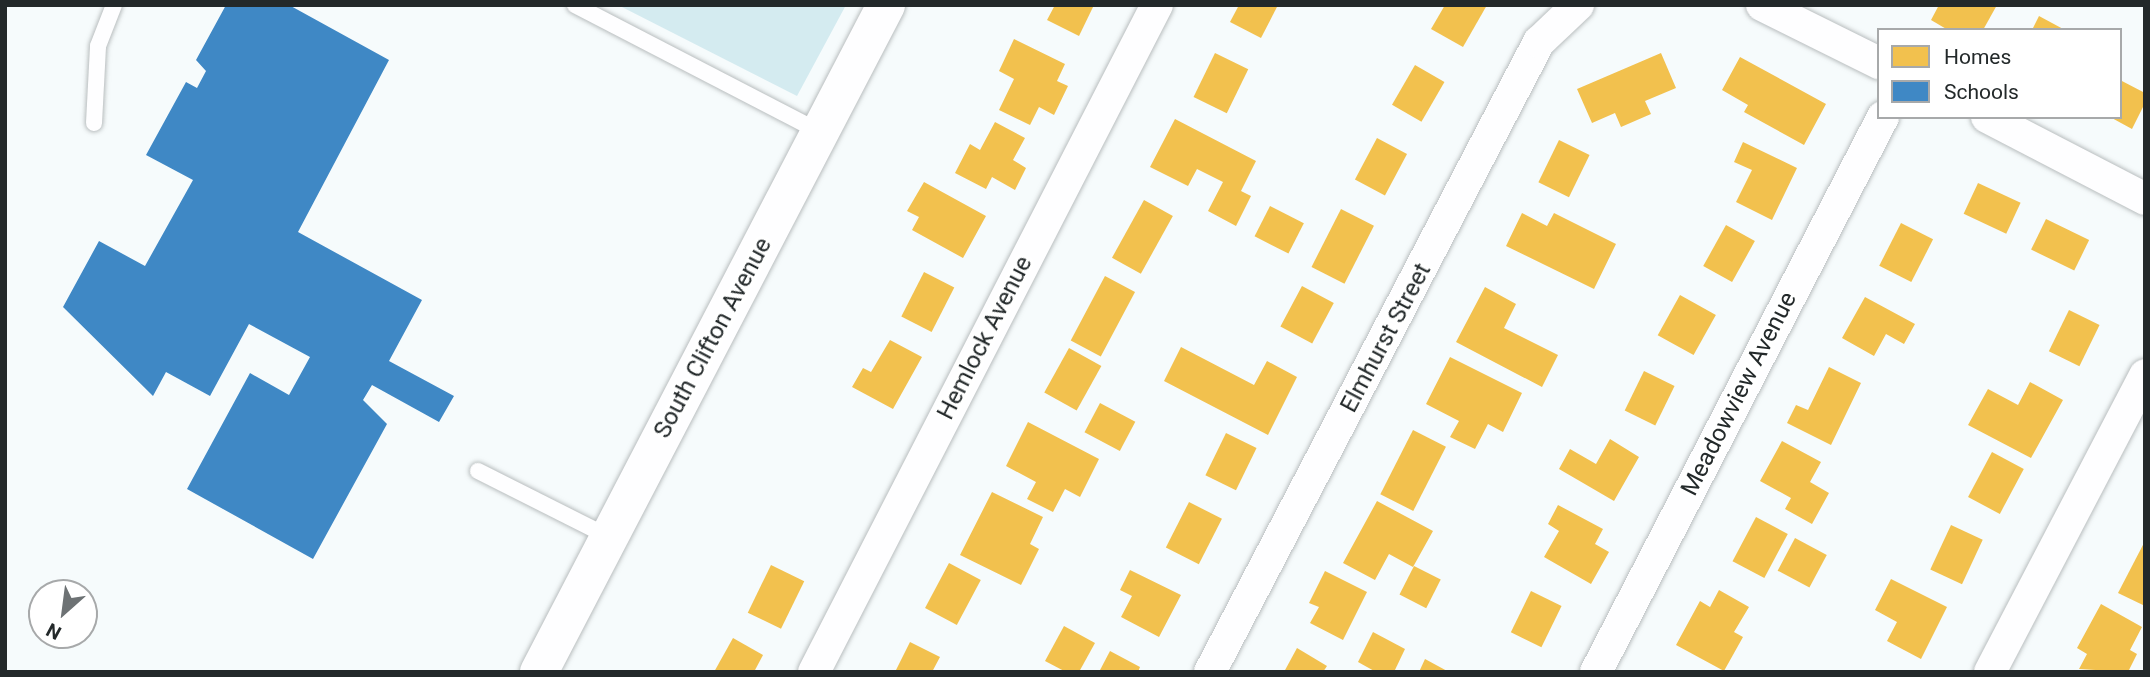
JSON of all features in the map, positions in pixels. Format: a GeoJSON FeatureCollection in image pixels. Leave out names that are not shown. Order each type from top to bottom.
{"type":"FeatureCollection","features":[{"type":"Feature","properties":{"kind":"street","name":"South Clifton Avenue"},"geometry":{"type":"LineString","coordinates":[[539,672],[607,536],[886,5]]}},
{"type":"Feature","properties":{"kind":"street","name":"Hemlock Avenue"},"geometry":{"type":"LineString","coordinates":[[814,672],[1157,5]]}},
{"type":"Feature","properties":{"kind":"street"},"geometry":{"type":"LineString","coordinates":[[1762,5],[1877,62]]}},
{"type":"Feature","properties":{"kind":"street","name":"Elmhurst Street"},"geometry":{"type":"LineString","coordinates":[[1210,672],[1539,42],[1574,8]]}},
{"type":"Feature","properties":{"kind":"street","name":"Meadowview Avenue"},"geometry":{"type":"LineString","coordinates":[[1596,672],[1882,119]]}},
{"type":"Feature","properties":{"kind":"street"},"geometry":{"type":"LineString","coordinates":[[1991,119],[2145,198]]}},
{"type":"Feature","properties":{"kind":"street"},"geometry":{"type":"LineString","coordinates":[[1990,672],[2145,374]]}},
{"type":"Feature","properties":{"kind":"lane"},"geometry":{"type":"LineString","coordinates":[[94,123],[98,46],[114,5]]}},
{"type":"Feature","properties":{"kind":"lane"},"geometry":{"type":"LineString","coordinates":[[575,5],[820,132]]}},
{"type":"Feature","properties":{"kind":"lane"},"geometry":{"type":"LineString","coordinates":[[478,471],[607,536]]}},
{"type":"Feature","properties":{"kind":"shaded area"},"geometry":{"type":"Polygon","coordinates":[[[618,5],[846,5],[797,96],[618,5]]]}},
{"type":"Feature","properties":{"kind":"building: Homes"},"geometry":{"type":"Polygon","coordinates":[[[1055,5],[1094,5],[1079,36],[1047,20],[1055,5]]]}},
{"type":"Feature","properties":{"kind":"building: Homes"},"geometry":{"type":"Polygon","coordinates":[[[1239,5],[1278,5],[1261,38],[1230,22],[1239,5]]]}},
{"type":"Feature","properties":{"kind":"building: Homes"},"geometry":{"type":"Polygon","coordinates":[[[1445,5],[1487,5],[1463,47],[1431,29],[1445,5]]]}},
{"type":"Feature","properties":{"kind":"building: Homes"},"geometry":{"type":"Polygon","coordinates":[[[1939,5],[1997,5],[1984,28],[1945,28],[1931,20],[1939,5]]]}},
{"type":"Feature","properties":{"kind":"building: Homes"},"geometry":{"type":"Polygon","coordinates":[[[2039,16],[2061,28],[2033,28],[2039,16]]]}},
{"type":"Feature","properties":{"kind":"building: Homes"},"geometry":{"type":"Polygon","coordinates":[[[1014,39],[1065,64],[1057,81],[1068,86],[1054,115],[1039,107],[1030,125],[999,110],[1014,79],[999,71],[1014,39]]]}},
{"type":"Feature","properties":{"kind":"building: Homes"},"geometry":{"type":"Polygon","coordinates":[[[1215,53],[1248,69],[1227,113],[1194,97],[1215,53]]]}},
{"type":"Feature","properties":{"kind":"building: Homes"},"geometry":{"type":"Polygon","coordinates":[[[1661,53],[1676,88],[1645,101],[1651,114],[1621,127],[1615,113],[1592,123],[1577,89],[1661,53]]]}},
{"type":"Feature","properties":{"kind":"building: Homes"},"geometry":{"type":"Polygon","coordinates":[[[1740,57],[1826,104],[1804,145],[1744,112],[1748,105],[1722,90],[1740,57]]]}},
{"type":"Feature","properties":{"kind":"building: Homes"},"geometry":{"type":"Polygon","coordinates":[[[1415,65],[1444,82],[1421,122],[1392,105],[1415,65]]]}},
{"type":"Feature","properties":{"kind":"building: Homes"},"geometry":{"type":"Polygon","coordinates":[[[2122,81],[2145,93],[2145,103],[2132,129],[2114,119],[2122,119],[2122,81]]]}},
{"type":"Feature","properties":{"kind":"building: Homes"},"geometry":{"type":"Polygon","coordinates":[[[1175,119],[1256,161],[1241,191],[1251,196],[1236,226],[1208,211],[1223,182],[1197,169],[1188,186],[1150,167],[1175,119]]]}},
{"type":"Feature","properties":{"kind":"building: Homes"},"geometry":{"type":"Polygon","coordinates":[[[995,122],[1025,138],[1013,160],[1026,168],[1015,190],[992,177],[986,189],[955,173],[970,144],[980,150],[995,122]]]}},
{"type":"Feature","properties":{"kind":"building: Homes"},"geometry":{"type":"Polygon","coordinates":[[[1377,138],[1407,154],[1385,195],[1355,179],[1377,138]]]}},
{"type":"Feature","properties":{"kind":"building: Homes"},"geometry":{"type":"Polygon","coordinates":[[[1559,140],[1590,155],[1569,197],[1538,182],[1559,140]]]}},
{"type":"Feature","properties":{"kind":"building: Homes"},"geometry":{"type":"Polygon","coordinates":[[[1743,142],[1797,168],[1772,220],[1736,202],[1752,170],[1734,162],[1743,142]]]}},
{"type":"Feature","properties":{"kind":"building: Homes"},"geometry":{"type":"Polygon","coordinates":[[[924,182],[986,216],[963,258],[912,230],[919,217],[907,211],[924,182]]]}},
{"type":"Feature","properties":{"kind":"building: Homes"},"geometry":{"type":"Polygon","coordinates":[[[1978,183],[2021,203],[2006,234],[1964,214],[1978,183]]]}},
{"type":"Feature","properties":{"kind":"building: Homes"},"geometry":{"type":"Polygon","coordinates":[[[1144,200],[1173,216],[1141,274],[1112,258],[1144,200]]]}},
{"type":"Feature","properties":{"kind":"building: Homes"},"geometry":{"type":"Polygon","coordinates":[[[1270,206],[1304,223],[1288,254],[1255,236],[1270,206]]]}},
{"type":"Feature","properties":{"kind":"building: Homes"},"geometry":{"type":"Polygon","coordinates":[[[1341,209],[1374,226],[1344,284],[1311,267],[1341,209]]]}},
{"type":"Feature","properties":{"kind":"building: Homes"},"geometry":{"type":"Polygon","coordinates":[[[1522,213],[1547,226],[1554,213],[1616,244],[1594,289],[1506,246],[1522,213]]]}},
{"type":"Feature","properties":{"kind":"building: Homes"},"geometry":{"type":"Polygon","coordinates":[[[2046,219],[2089,240],[2074,271],[2031,250],[2046,219]]]}},
{"type":"Feature","properties":{"kind":"building: Homes"},"geometry":{"type":"Polygon","coordinates":[[[1901,223],[1933,239],[1911,282],[1879,266],[1901,223]]]}},
{"type":"Feature","properties":{"kind":"building: Homes"},"geometry":{"type":"Polygon","coordinates":[[[1726,225],[1755,241],[1732,282],[1703,266],[1726,225]]]}},
{"type":"Feature","properties":{"kind":"building: Homes"},"geometry":{"type":"Polygon","coordinates":[[[924,272],[954,287],[932,332],[901,317],[924,272]]]}},
{"type":"Feature","properties":{"kind":"building: Homes"},"geometry":{"type":"Polygon","coordinates":[[[1105,276],[1135,292],[1101,356],[1071,340],[1105,276]]]}},
{"type":"Feature","properties":{"kind":"building: Homes"},"geometry":{"type":"Polygon","coordinates":[[[1302,286],[1334,303],[1312,344],[1280,327],[1302,286]]]}},
{"type":"Feature","properties":{"kind":"building: Homes"},"geometry":{"type":"Polygon","coordinates":[[[1485,287],[1516,304],[1504,328],[1558,355],[1542,387],[1456,342],[1485,287]]]}},
{"type":"Feature","properties":{"kind":"building: Homes"},"geometry":{"type":"Polygon","coordinates":[[[1680,295],[1716,315],[1694,355],[1658,335],[1680,295]]]}},
{"type":"Feature","properties":{"kind":"building: Homes"},"geometry":{"type":"Polygon","coordinates":[[[1865,297],[1915,324],[1904,344],[1886,334],[1874,356],[1842,338],[1865,297]]]}},
{"type":"Feature","properties":{"kind":"building: Homes"},"geometry":{"type":"Polygon","coordinates":[[[2069,310],[2100,325],[2079,366],[2049,351],[2069,310]]]}},
{"type":"Feature","properties":{"kind":"building: Homes"},"geometry":{"type":"Polygon","coordinates":[[[890,340],[922,357],[893,409],[852,387],[863,368],[871,372],[890,340]]]}},
{"type":"Feature","properties":{"kind":"building: Homes"},"geometry":{"type":"Polygon","coordinates":[[[1181,347],[1254,385],[1267,361],[1297,377],[1268,435],[1164,381],[1181,347]]]}},
{"type":"Feature","properties":{"kind":"building: Homes"},"geometry":{"type":"Polygon","coordinates":[[[1069,348],[1101,366],[1077,411],[1044,393],[1069,348]]]}},
{"type":"Feature","properties":{"kind":"building: Homes"},"geometry":{"type":"Polygon","coordinates":[[[1450,357],[1522,393],[1503,432],[1488,424],[1475,449],[1450,437],[1459,421],[1426,404],[1450,357]]]}},
{"type":"Feature","properties":{"kind":"building: Homes"},"geometry":{"type":"Polygon","coordinates":[[[1829,367],[1861,383],[1831,445],[1787,423],[1796,405],[1808,410],[1829,367]]]}},
{"type":"Feature","properties":{"kind":"building: Homes"},"geometry":{"type":"Polygon","coordinates":[[[1644,371],[1675,386],[1655,425],[1625,411],[1644,371]]]}},
{"type":"Feature","properties":{"kind":"building: Homes"},"geometry":{"type":"Polygon","coordinates":[[[2030,382],[2063,400],[2031,458],[1968,425],[1988,389],[2018,405],[2030,382]]]}},
{"type":"Feature","properties":{"kind":"building: Homes"},"geometry":{"type":"Polygon","coordinates":[[[1100,403],[1135,422],[1120,451],[1085,432],[1100,403]]]}},
{"type":"Feature","properties":{"kind":"building: Homes"},"geometry":{"type":"Polygon","coordinates":[[[1028,422],[1099,459],[1080,497],[1065,489],[1053,512],[1027,499],[1036,482],[1006,466],[1028,422]]]}},
{"type":"Feature","properties":{"kind":"building: Homes"},"geometry":{"type":"Polygon","coordinates":[[[1413,430],[1446,447],[1413,511],[1380,494],[1413,430]]]}},
{"type":"Feature","properties":{"kind":"building: Homes"},"geometry":{"type":"Polygon","coordinates":[[[1226,433],[1257,448],[1236,490],[1205,475],[1226,433]]]}},
{"type":"Feature","properties":{"kind":"building: Homes"},"geometry":{"type":"Polygon","coordinates":[[[1610,439],[1639,457],[1614,501],[1559,469],[1570,449],[1596,464],[1610,439]]]}},
{"type":"Feature","properties":{"kind":"building: Homes"},"geometry":{"type":"Polygon","coordinates":[[[1782,441],[1821,462],[1810,482],[1829,493],[1812,524],[1785,509],[1791,498],[1760,481],[1782,441]]]}},
{"type":"Feature","properties":{"kind":"building: Homes"},"geometry":{"type":"Polygon","coordinates":[[[1992,452],[2024,469],[2000,514],[1968,497],[1992,452]]]}},
{"type":"Feature","properties":{"kind":"building: Homes"},"geometry":{"type":"Polygon","coordinates":[[[992,492],[1043,517],[1030,544],[1039,549],[1021,585],[960,555],[992,492]]]}},
{"type":"Feature","properties":{"kind":"building: Homes"},"geometry":{"type":"Polygon","coordinates":[[[1377,501],[1433,531],[1413,567],[1389,554],[1375,580],[1343,563],[1377,501]]]}},
{"type":"Feature","properties":{"kind":"building: Homes"},"geometry":{"type":"Polygon","coordinates":[[[1189,502],[1222,519],[1199,564],[1166,547],[1189,502]]]}},
{"type":"Feature","properties":{"kind":"building: Homes"},"geometry":{"type":"Polygon","coordinates":[[[1558,505],[1603,529],[1595,544],[1609,552],[1591,584],[1544,557],[1559,531],[1548,524],[1558,505]]]}},
{"type":"Feature","properties":{"kind":"building: Homes"},"geometry":{"type":"Polygon","coordinates":[[[1756,517],[1788,534],[1764,578],[1733,561],[1756,517]]]}},
{"type":"Feature","properties":{"kind":"building: Homes"},"geometry":{"type":"Polygon","coordinates":[[[1951,525],[1983,540],[1962,584],[1930,569],[1951,525]]]}},
{"type":"Feature","properties":{"kind":"building: Homes"},"geometry":{"type":"Polygon","coordinates":[[[1795,538],[1827,555],[1809,588],[1778,571],[1795,538]]]}},
{"type":"Feature","properties":{"kind":"building: Homes"},"geometry":{"type":"Polygon","coordinates":[[[2145,541],[2145,606],[2118,593],[2145,541]]]}},
{"type":"Feature","properties":{"kind":"building: Homes"},"geometry":{"type":"Polygon","coordinates":[[[949,563],[981,580],[957,625],[925,608],[949,563]]]}},
{"type":"Feature","properties":{"kind":"building: Homes"},"geometry":{"type":"Polygon","coordinates":[[[771,565],[804,581],[781,629],[748,613],[771,565]]]}},
{"type":"Feature","properties":{"kind":"building: Homes"},"geometry":{"type":"Polygon","coordinates":[[[1414,566],[1441,580],[1426,608],[1399,595],[1414,566]]]}},
{"type":"Feature","properties":{"kind":"building: Homes"},"geometry":{"type":"Polygon","coordinates":[[[1130,570],[1181,595],[1159,637],[1121,617],[1132,596],[1120,590],[1130,570]]]}},
{"type":"Feature","properties":{"kind":"building: Homes"},"geometry":{"type":"Polygon","coordinates":[[[1325,571],[1367,592],[1343,640],[1310,623],[1319,607],[1309,603],[1325,571]]]}},
{"type":"Feature","properties":{"kind":"building: Homes"},"geometry":{"type":"Polygon","coordinates":[[[1891,579],[1947,607],[1921,659],[1887,641],[1897,622],[1875,610],[1891,579]]]}},
{"type":"Feature","properties":{"kind":"building: Homes"},"geometry":{"type":"Polygon","coordinates":[[[1719,590],[1749,607],[1734,632],[1743,637],[1724,671],[1676,645],[1700,601],[1710,607],[1719,590]]]}},
{"type":"Feature","properties":{"kind":"building: Homes"},"geometry":{"type":"Polygon","coordinates":[[[1531,591],[1562,606],[1541,647],[1511,632],[1531,591]]]}},
{"type":"Feature","properties":{"kind":"building: Homes"},"geometry":{"type":"Polygon","coordinates":[[[2101,604],[2142,627],[2130,650],[2137,654],[2128,672],[2079,669],[2087,654],[2077,648],[2101,604]]]}},
{"type":"Feature","properties":{"kind":"building: Homes"},"geometry":{"type":"Polygon","coordinates":[[[1064,626],[1095,643],[1079,672],[1066,672],[1045,661],[1064,626]]]}},
{"type":"Feature","properties":{"kind":"building: Homes"},"geometry":{"type":"Polygon","coordinates":[[[1373,632],[1405,649],[1394,672],[1376,672],[1358,662],[1373,632]]]}},
{"type":"Feature","properties":{"kind":"building: Homes"},"geometry":{"type":"Polygon","coordinates":[[[733,638],[763,655],[754,672],[714,672],[733,638]]]}},
{"type":"Feature","properties":{"kind":"building: Homes"},"geometry":{"type":"Polygon","coordinates":[[[910,642],[940,657],[932,672],[895,672],[910,642]]]}},
{"type":"Feature","properties":{"kind":"building: Homes"},"geometry":{"type":"Polygon","coordinates":[[[1297,648],[1327,666],[1323,672],[1284,672],[1297,648]]]}},
{"type":"Feature","properties":{"kind":"building: Homes"},"geometry":{"type":"Polygon","coordinates":[[[1110,651],[1140,667],[1138,672],[1099,672],[1110,651]]]}},
{"type":"Feature","properties":{"kind":"building: Homes"},"geometry":{"type":"Polygon","coordinates":[[[1425,659],[1449,672],[1419,672],[1425,659]]]}},
{"type":"Feature","properties":{"kind":"building: Schools"},"geometry":{"type":"Polygon","coordinates":[[[226,5],[289,5],[389,60],[298,232],[422,300],[389,361],[454,396],[439,422],[372,385],[363,400],[387,424],[313,559],[187,489],[250,373],[289,395],[310,357],[249,324],[210,396],[166,372],[153,396],[63,307],[99,241],[145,266],[193,180],[146,155],[186,82],[197,88],[206,71],[196,60],[226,5]]]}}]}
